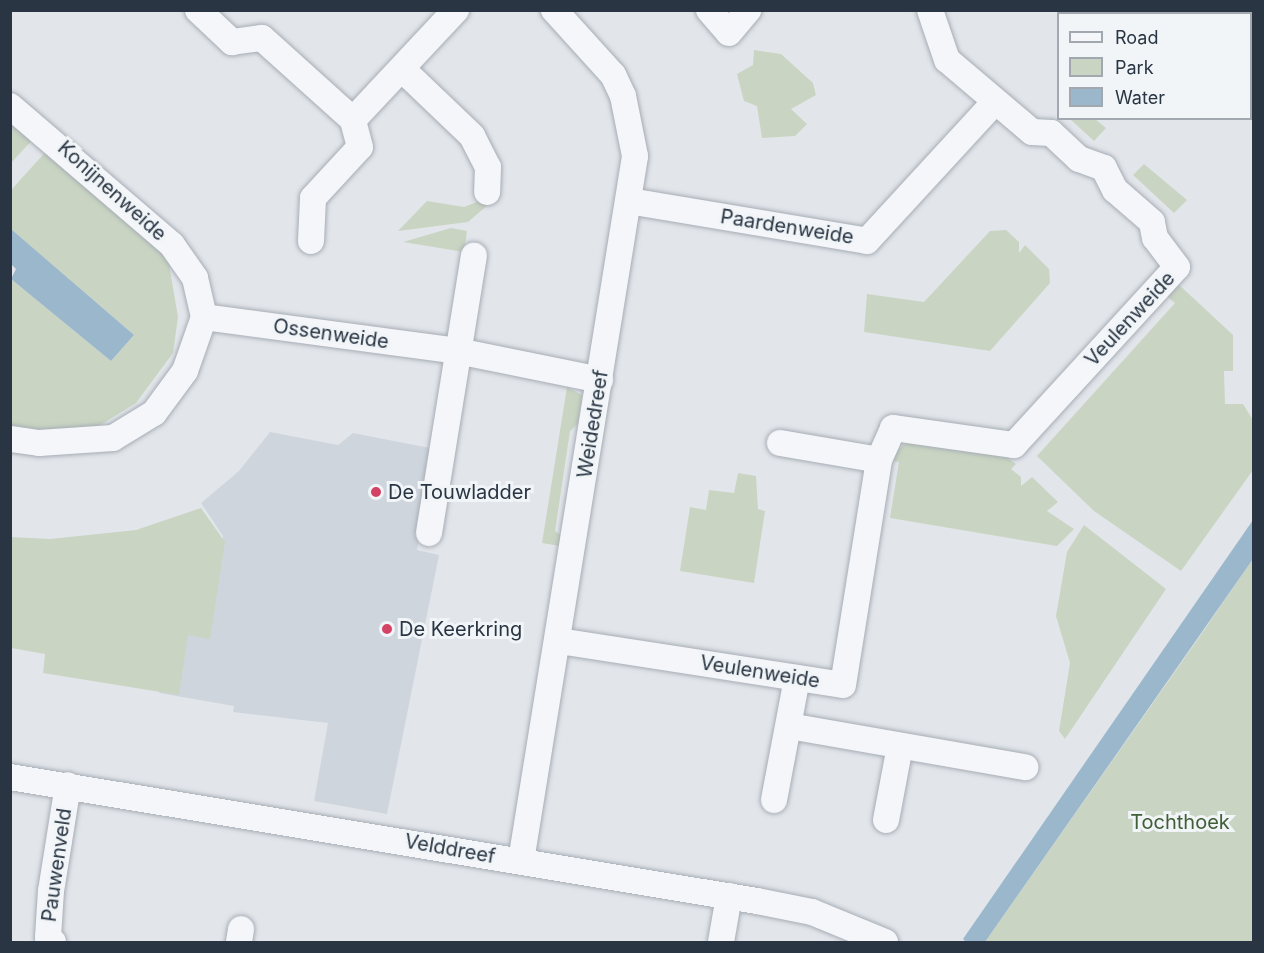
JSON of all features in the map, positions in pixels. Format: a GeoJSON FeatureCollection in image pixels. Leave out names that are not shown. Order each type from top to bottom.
{"type":"FeatureCollection","features":[{"type":"Feature","properties":{"kind":"street"},"geometry":{"type":"LineString","coordinates":[[198,10],[232,42],[262,38],[353,120],[360,147],[313,198],[311,241]]}},
{"type":"Feature","properties":{"kind":"street"},"geometry":{"type":"LineString","coordinates":[[353,120],[456,10]]}},
{"type":"Feature","properties":{"kind":"street","name":"Weidedreef"},"geometry":{"type":"LineString","coordinates":[[521,861],[559,640],[635,156],[623,96],[598,55],[554,10]]}},
{"type":"Feature","properties":{"kind":"street"},"geometry":{"type":"LineString","coordinates":[[709,10],[729,33],[748,10]]}},
{"type":"Feature","properties":{"kind":"street"},"geometry":{"type":"LineString","coordinates":[[930,10],[947,60],[993,104]]}},
{"type":"Feature","properties":{"kind":"street"},"geometry":{"type":"LineString","coordinates":[[402,69],[472,135],[488,167],[487,192]]}},
{"type":"Feature","properties":{"kind":"street","name":"Paardenweide"},"geometry":{"type":"LineString","coordinates":[[629,201],[867,240],[993,104]]}},
{"type":"Feature","properties":{"kind":"street","name":"Veulenweide"},"geometry":{"type":"LineString","coordinates":[[559,640],[843,685],[879,460],[893,428],[1014,445],[1177,267],[1155,238],[1152,222],[1115,190],[1104,168],[1079,159],[1051,133],[1032,132],[993,104]]}},
{"type":"Feature","properties":{"kind":"street","name":"Konijnenweide"},"geometry":{"type":"LineString","coordinates":[[10,106],[172,245],[195,278],[204,316]]}},
{"type":"Feature","properties":{"kind":"street"},"geometry":{"type":"LineString","coordinates":[[429,533],[474,256]]}},
{"type":"Feature","properties":{"kind":"street"},"geometry":{"type":"LineString","coordinates":[[10,439],[39,443],[113,438],[154,413],[186,371],[204,316]]}},
{"type":"Feature","properties":{"kind":"street","name":"Ossenweide"},"geometry":{"type":"LineString","coordinates":[[204,316],[458,351],[600,380]]}},
{"type":"Feature","properties":{"kind":"street"},"geometry":{"type":"LineString","coordinates":[[780,443],[879,460]]}},
{"type":"Feature","properties":{"kind":"street"},"geometry":{"type":"LineString","coordinates":[[774,800],[797,678]]}},
{"type":"Feature","properties":{"kind":"street"},"geometry":{"type":"LineString","coordinates":[[789,726],[1025,767]]}},
{"type":"Feature","properties":{"kind":"street"},"geometry":{"type":"LineString","coordinates":[[886,820],[900,746]]}},
{"type":"Feature","properties":{"kind":"street","name":"Velddreef"},"geometry":{"type":"LineString","coordinates":[[10,777],[729,896],[812,912],[885,942]]}},
{"type":"Feature","properties":{"kind":"street","name":"Pauwenveld"},"geometry":{"type":"LineString","coordinates":[[46,941],[68,785]]}},
{"type":"Feature","properties":{"kind":"street"},"geometry":{"type":"LineString","coordinates":[[721,942],[729,896]]}},
{"type":"Feature","properties":{"kind":"shaded area"},"geometry":{"type":"Polygon","coordinates":[[[270,432],[338,445],[353,433],[435,449],[417,550],[439,555],[387,814],[314,801],[328,723],[233,712],[234,706],[159,693],[165,649],[178,626],[205,629],[223,536],[201,503],[239,471],[270,432]]]}},
{"type":"Feature","properties":{"kind":"green space"},"geometry":{"type":"Polygon","coordinates":[[[754,50],[781,54],[813,83],[816,95],[791,109],[807,124],[795,136],[762,138],[757,106],[744,101],[737,74],[753,65],[754,50]]]}},
{"type":"Feature","properties":{"kind":"green space"},"geometry":{"type":"Polygon","coordinates":[[[10,115],[37,135],[11,163],[10,163],[10,115]]]}},
{"type":"Feature","properties":{"kind":"green space"},"geometry":{"type":"Polygon","coordinates":[[[1071,120],[1096,120],[1106,128],[1094,141],[1071,120]]]}},
{"type":"Feature","properties":{"kind":"green space"},"geometry":{"type":"Polygon","coordinates":[[[51,146],[168,258],[178,317],[173,353],[136,403],[97,427],[52,434],[11,428],[11,279],[111,361],[134,335],[11,229],[11,190],[51,146]]]}},
{"type":"Feature","properties":{"kind":"green space"},"geometry":{"type":"Polygon","coordinates":[[[1144,164],[1187,200],[1174,213],[1133,175],[1144,164]]]}},
{"type":"Feature","properties":{"kind":"green space"},"geometry":{"type":"Polygon","coordinates":[[[482,200],[489,204],[468,222],[398,231],[427,201],[464,207],[482,200]]]}},
{"type":"Feature","properties":{"kind":"green space"},"geometry":{"type":"Polygon","coordinates":[[[451,228],[467,231],[464,252],[403,242],[451,228]]]}},
{"type":"Feature","properties":{"kind":"green space"},"geometry":{"type":"Polygon","coordinates":[[[1006,230],[1019,242],[1019,253],[1025,245],[1049,269],[1050,283],[990,351],[864,332],[867,294],[924,302],[990,231],[1006,230]]]}},
{"type":"Feature","properties":{"kind":"green space"},"geometry":{"type":"Polygon","coordinates":[[[1177,283],[1233,335],[1233,371],[1224,371],[1225,404],[1243,404],[1253,420],[1253,470],[1181,571],[1094,511],[1037,456],[1175,303],[1165,295],[1177,283]]]}},
{"type":"Feature","properties":{"kind":"green space"},"geometry":{"type":"Polygon","coordinates":[[[567,387],[582,395],[578,424],[570,431],[555,531],[562,536],[560,546],[542,543],[567,387]]]}},
{"type":"Feature","properties":{"kind":"green space"},"geometry":{"type":"Polygon","coordinates":[[[906,443],[1005,456],[1016,464],[1011,469],[1021,477],[1021,486],[1032,477],[1058,502],[1047,511],[1074,529],[1057,546],[890,518],[899,462],[886,460],[906,443]]]}},
{"type":"Feature","properties":{"kind":"green space"},"geometry":{"type":"Polygon","coordinates":[[[738,473],[756,476],[758,509],[765,511],[754,583],[680,571],[690,507],[706,510],[709,490],[734,493],[738,473]]]}},
{"type":"Feature","properties":{"kind":"green space"},"geometry":{"type":"Polygon","coordinates":[[[201,508],[225,542],[210,639],[188,635],[179,695],[43,673],[45,654],[11,648],[11,537],[50,539],[136,530],[201,508]]]}},
{"type":"Feature","properties":{"kind":"green space"},"geometry":{"type":"Polygon","coordinates":[[[1084,525],[1166,589],[1065,739],[1059,731],[1070,663],[1056,616],[1067,552],[1084,525]]]}},
{"type":"Feature","properties":{"kind":"green space","name":"Tochthoek"},"geometry":{"type":"Polygon","coordinates":[[[1253,559],[1253,942],[985,942],[1200,636],[1253,559]]]}},
{"type":"Feature","properties":{"kind":"water"},"geometry":{"type":"Polygon","coordinates":[[[11,229],[134,335],[111,361],[11,279],[16,269],[11,264],[11,229]]]}},
{"type":"Feature","properties":{"kind":"water"},"geometry":{"type":"Polygon","coordinates":[[[1253,520],[1253,559],[985,942],[966,942],[963,939],[1253,520]]]}},
{"type":"Feature","properties":{"kind":"place","name":"De Touwladder"},"geometry":{"type":"Point","coordinates":[376,492]}},
{"type":"Feature","properties":{"kind":"place","name":"De Keerkring"},"geometry":{"type":"Point","coordinates":[387,629]}}]}
